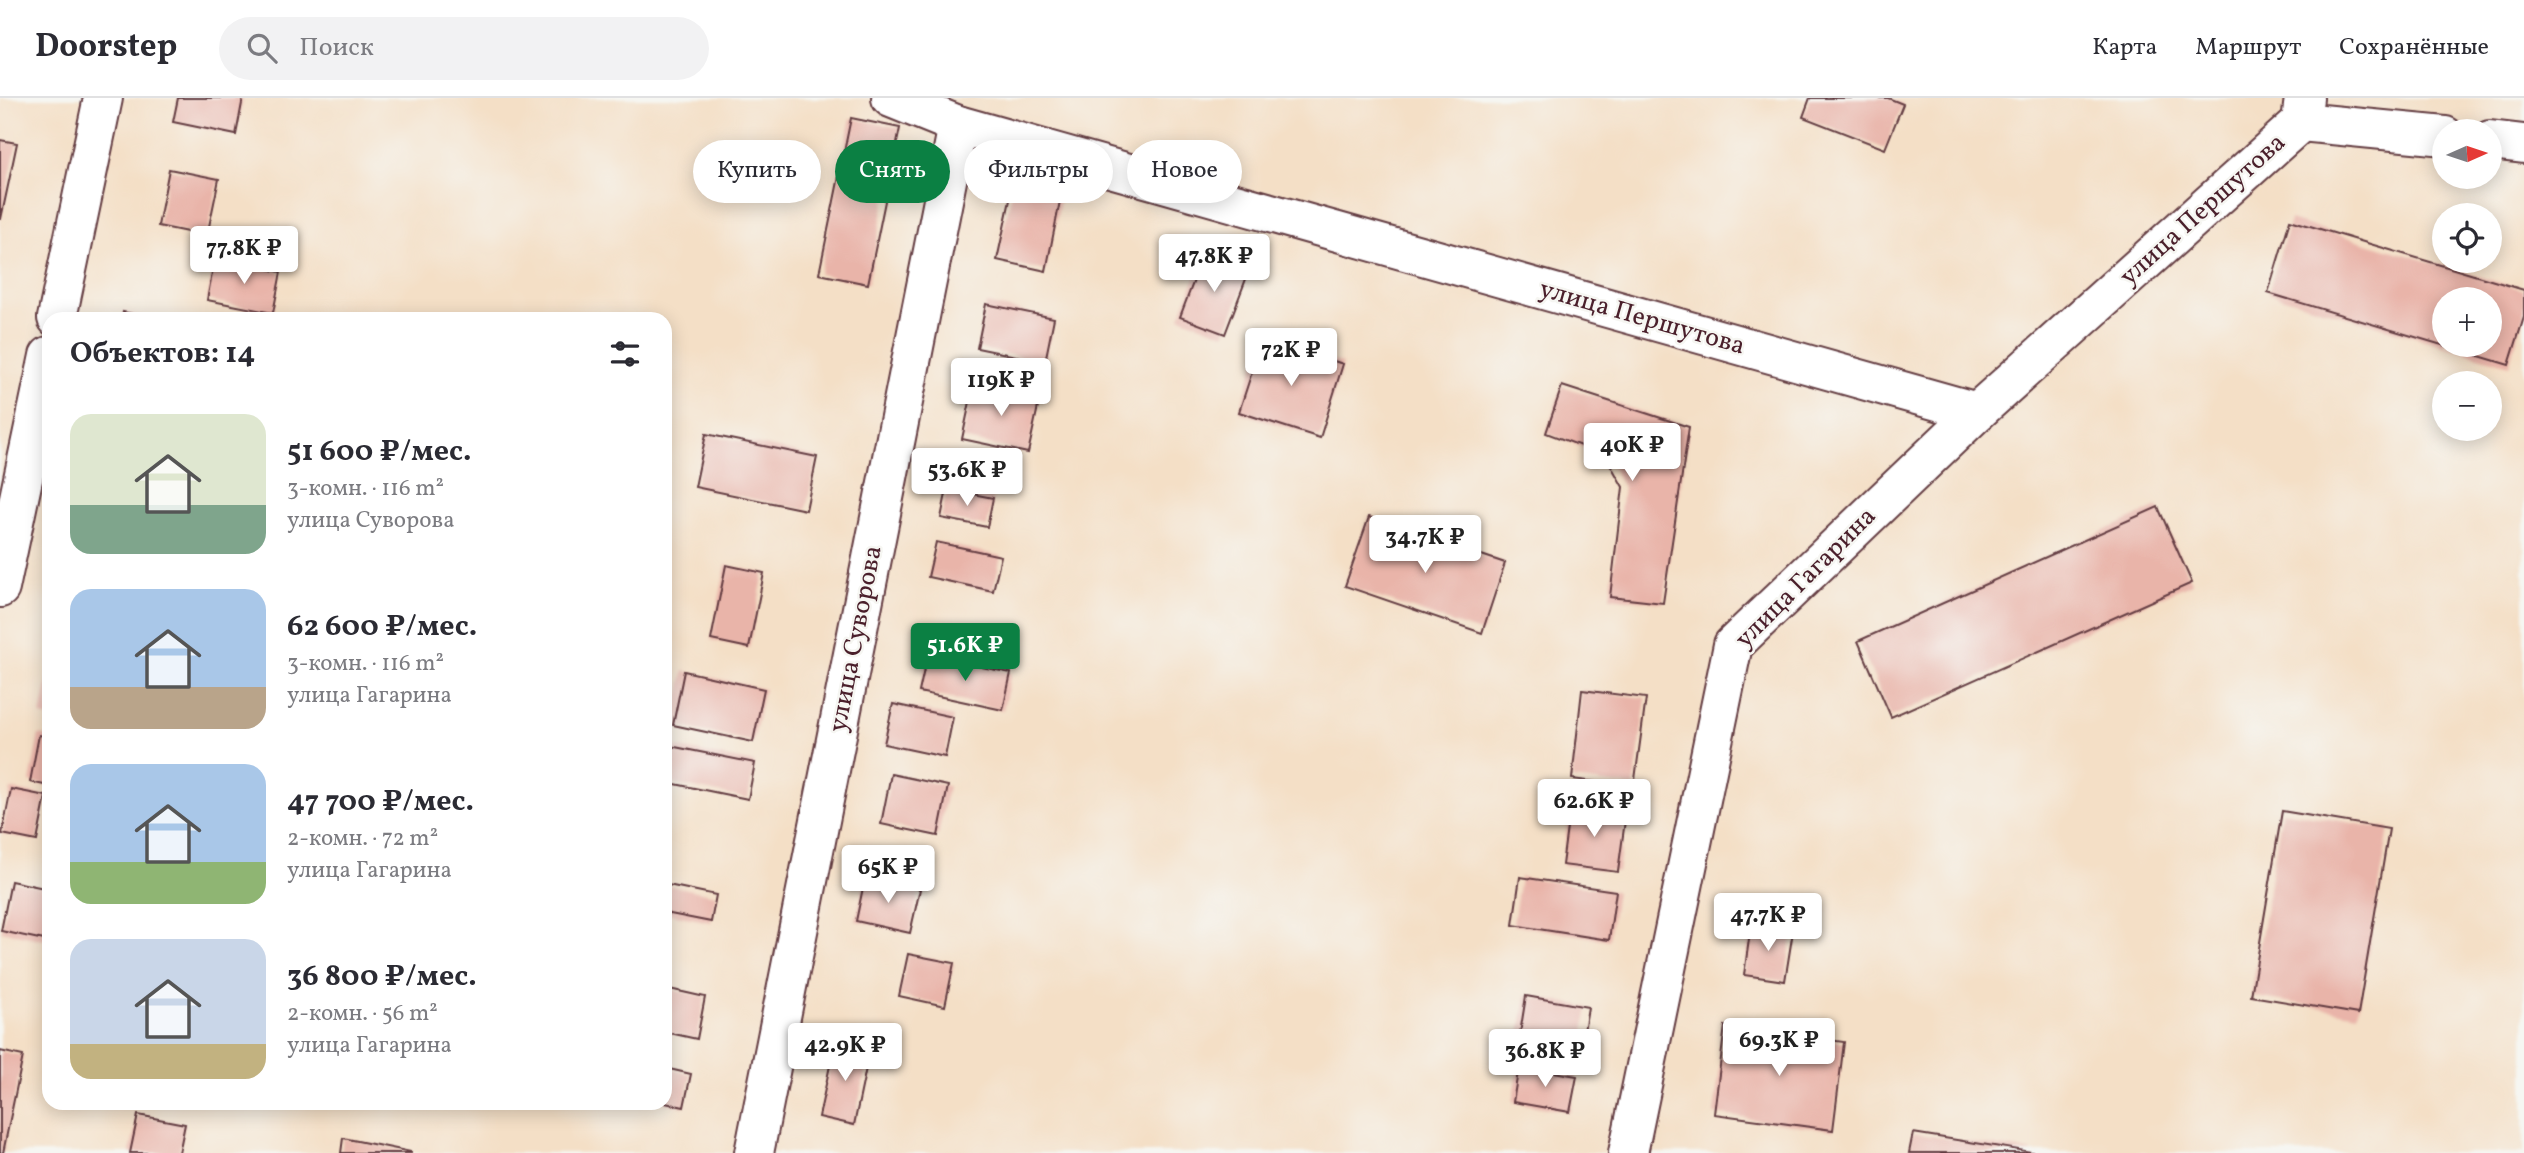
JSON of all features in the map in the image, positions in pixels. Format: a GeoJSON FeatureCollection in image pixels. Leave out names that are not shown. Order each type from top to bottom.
{"type":"FeatureCollection","features":[{"type":"Feature","properties":{"kind":"street"},"geometry":{"type":"LineString","coordinates":[[58,312],[103,98]]}},
{"type":"Feature","properties":{"kind":"street","name":"улица Першутова"},"geometry":{"type":"LineString","coordinates":[[891,98],[958,125],[1978,412],[2303,110]]}},
{"type":"Feature","properties":{"kind":"street"},"geometry":{"type":"LineString","coordinates":[[2303,110],[2432,134]]}},
{"type":"Feature","properties":{"kind":"street","name":"улица Суворова"},"geometry":{"type":"LineString","coordinates":[[754,1153],[958,125]]}},
{"type":"Feature","properties":{"kind":"street"},"geometry":{"type":"LineString","coordinates":[[2502,142],[2524,144]]}},
{"type":"Feature","properties":{"kind":"street"},"geometry":{"type":"LineString","coordinates":[[0,588],[42,389]]}},
{"type":"Feature","properties":{"kind":"street","name":"улица Гагарина"},"geometry":{"type":"LineString","coordinates":[[1628,1153],[1733,645],[1978,412]]}},
{"type":"Feature","properties":{"kind":"building"},"geometry":{"type":"Polygon","coordinates":[[[178,98],[243,98],[236,135],[173,122],[178,98]]]}},
{"type":"Feature","properties":{"kind":"building"},"geometry":{"type":"Polygon","coordinates":[[[1810,98],[1888,98],[1903,104],[1885,149],[1803,117],[1810,98]]]}},
{"type":"Feature","properties":{"kind":"building"},"geometry":{"type":"Polygon","coordinates":[[[851,118],[900,128],[898,140],[846,140],[851,118]]]}},
{"type":"Feature","properties":{"kind":"building"},"geometry":{"type":"Polygon","coordinates":[[[0,140],[17,143],[1,219],[0,219],[0,140]]]}},
{"type":"Feature","properties":{"kind":"building"},"geometry":{"type":"Polygon","coordinates":[[[169,169],[219,179],[207,236],[158,226],[169,169]]]}},
{"type":"Feature","properties":{"kind":"building"},"geometry":{"type":"Polygon","coordinates":[[[835,196],[835,203],[885,203],[868,284],[819,274],[835,196]]]}},
{"type":"Feature","properties":{"kind":"building"},"geometry":{"type":"Polygon","coordinates":[[[1009,203],[1060,203],[1046,271],[997,260],[1009,203]]]}},
{"type":"Feature","properties":{"kind":"building"},"geometry":{"type":"Polygon","coordinates":[[[2290,220],[2432,262],[2432,273],[2467,273],[2524,290],[2524,317],[2509,365],[2482,357],[2502,357],[2502,287],[2432,287],[2432,342],[2268,293],[2290,220]]]}},
{"type":"Feature","properties":{"kind":"building"},"geometry":{"type":"Polygon","coordinates":[[[1204,254],[1249,271],[1225,334],[1180,317],[1204,254]]]}},
{"type":"Feature","properties":{"kind":"building"},"geometry":{"type":"Polygon","coordinates":[[[215,258],[281,272],[273,312],[207,300],[215,258]]]}},
{"type":"Feature","properties":{"kind":"building"},"geometry":{"type":"Polygon","coordinates":[[[986,304],[1054,318],[1045,362],[977,348],[986,304]]]}},
{"type":"Feature","properties":{"kind":"building"},"geometry":{"type":"Polygon","coordinates":[[[1263,338],[1343,364],[1320,438],[1239,412],[1263,338]]]}},
{"type":"Feature","properties":{"kind":"building"},"geometry":{"type":"Polygon","coordinates":[[[974,383],[1040,397],[1028,453],[962,439],[974,383]]]}},
{"type":"Feature","properties":{"kind":"building"},"geometry":{"type":"Polygon","coordinates":[[[1562,386],[1689,427],[1663,603],[1610,597],[1623,487],[1605,455],[1546,433],[1562,386]]]}},
{"type":"Feature","properties":{"kind":"building"},"geometry":{"type":"Polygon","coordinates":[[[706,434],[817,457],[806,510],[695,487],[706,434]]]}},
{"type":"Feature","properties":{"kind":"building"},"geometry":{"type":"Polygon","coordinates":[[[947,489],[993,498],[987,527],[941,518],[947,489]]]}},
{"type":"Feature","properties":{"kind":"building"},"geometry":{"type":"Polygon","coordinates":[[[2158,507],[2192,583],[1891,717],[1858,641],[2158,507]]]}},
{"type":"Feature","properties":{"kind":"building"},"geometry":{"type":"Polygon","coordinates":[[[1369,517],[1505,563],[1482,633],[1345,586],[1369,517]]]}},
{"type":"Feature","properties":{"kind":"building"},"geometry":{"type":"Polygon","coordinates":[[[936,542],[1001,556],[993,591],[928,577],[936,542]]]}},
{"type":"Feature","properties":{"kind":"building"},"geometry":{"type":"Polygon","coordinates":[[[726,565],[764,573],[749,648],[711,640],[726,565]]]}},
{"type":"Feature","properties":{"kind":"building"},"geometry":{"type":"Polygon","coordinates":[[[927,656],[1011,673],[1003,710],[919,692],[927,656]]]}},
{"type":"Feature","properties":{"kind":"building"},"geometry":{"type":"Polygon","coordinates":[[[684,671],[764,689],[753,742],[673,725],[684,671]]]}},
{"type":"Feature","properties":{"kind":"building"},"geometry":{"type":"Polygon","coordinates":[[[1582,690],[1646,698],[1634,787],[1572,779],[1582,690]]]}},
{"type":"Feature","properties":{"kind":"building"},"geometry":{"type":"Polygon","coordinates":[[[893,704],[953,717],[945,757],[884,744],[893,704]]]}},
{"type":"Feature","properties":{"kind":"building"},"geometry":{"type":"Polygon","coordinates":[[[39,735],[42,736],[42,785],[30,782],[39,735]]]}},
{"type":"Feature","properties":{"kind":"building"},"geometry":{"type":"Polygon","coordinates":[[[672,746],[755,763],[748,799],[672,783],[672,746]]]}},
{"type":"Feature","properties":{"kind":"building"},"geometry":{"type":"Polygon","coordinates":[[[891,774],[948,786],[938,836],[881,824],[891,774]]]}},
{"type":"Feature","properties":{"kind":"building"},"geometry":{"type":"Polygon","coordinates":[[[11,789],[42,795],[42,816],[37,841],[2,834],[11,789]]]}},
{"type":"Feature","properties":{"kind":"building"},"geometry":{"type":"Polygon","coordinates":[[[1570,805],[1626,813],[1618,872],[1562,865],[1570,805]]]}},
{"type":"Feature","properties":{"kind":"building"},"geometry":{"type":"Polygon","coordinates":[[[2282,811],[2389,829],[2358,1014],[2251,996],[2282,811]]]}},
{"type":"Feature","properties":{"kind":"building"},"geometry":{"type":"Polygon","coordinates":[[[1520,877],[1616,891],[1609,940],[1513,925],[1520,877]]]}},
{"type":"Feature","properties":{"kind":"building"},"geometry":{"type":"Polygon","coordinates":[[[865,878],[920,889],[910,933],[856,921],[865,878]]]}},
{"type":"Feature","properties":{"kind":"building"},"geometry":{"type":"Polygon","coordinates":[[[11,881],[42,888],[42,940],[1,931],[11,881]]]}},
{"type":"Feature","properties":{"kind":"building"},"geometry":{"type":"Polygon","coordinates":[[[672,886],[716,895],[711,922],[672,914],[672,886]]]}},
{"type":"Feature","properties":{"kind":"building"},"geometry":{"type":"Polygon","coordinates":[[[1751,925],[1793,931],[1785,981],[1744,975],[1751,925]]]}},
{"type":"Feature","properties":{"kind":"building"},"geometry":{"type":"Polygon","coordinates":[[[908,954],[954,963],[945,1006],[899,996],[908,954]]]}},
{"type":"Feature","properties":{"kind":"building"},"geometry":{"type":"Polygon","coordinates":[[[672,990],[705,997],[697,1039],[672,1034],[672,990]]]}},
{"type":"Feature","properties":{"kind":"building"},"geometry":{"type":"Polygon","coordinates":[[[1526,996],[1588,1007],[1580,1056],[1518,1046],[1526,996]]]}},
{"type":"Feature","properties":{"kind":"building"},"geometry":{"type":"Polygon","coordinates":[[[1725,1026],[1844,1042],[1833,1130],[1714,1114],[1725,1026]]]}},
{"type":"Feature","properties":{"kind":"building"},"geometry":{"type":"Polygon","coordinates":[[[835,1042],[870,1049],[854,1125],[819,1117],[835,1042]]]}},
{"type":"Feature","properties":{"kind":"building"},"geometry":{"type":"Polygon","coordinates":[[[0,1051],[23,1056],[3,1153],[0,1153],[0,1051]]]}},
{"type":"Feature","properties":{"kind":"building"},"geometry":{"type":"Polygon","coordinates":[[[1519,1066],[1577,1076],[1570,1112],[1513,1102],[1519,1066]]]}},
{"type":"Feature","properties":{"kind":"building"},"geometry":{"type":"Polygon","coordinates":[[[672,1070],[691,1074],[684,1107],[672,1104],[672,1070]]]}},
{"type":"Feature","properties":{"kind":"building"},"geometry":{"type":"Polygon","coordinates":[[[138,1115],[185,1124],[179,1153],[130,1153],[138,1115]]]}},
{"type":"Feature","properties":{"kind":"building"},"geometry":{"type":"Polygon","coordinates":[[[1913,1133],[2032,1152],[2032,1153],[1909,1153],[1913,1133]]]}},
{"type":"Feature","properties":{"kind":"building"},"geometry":{"type":"Polygon","coordinates":[[[343,1138],[411,1152],[411,1153],[341,1153],[343,1138]]]}}]}
